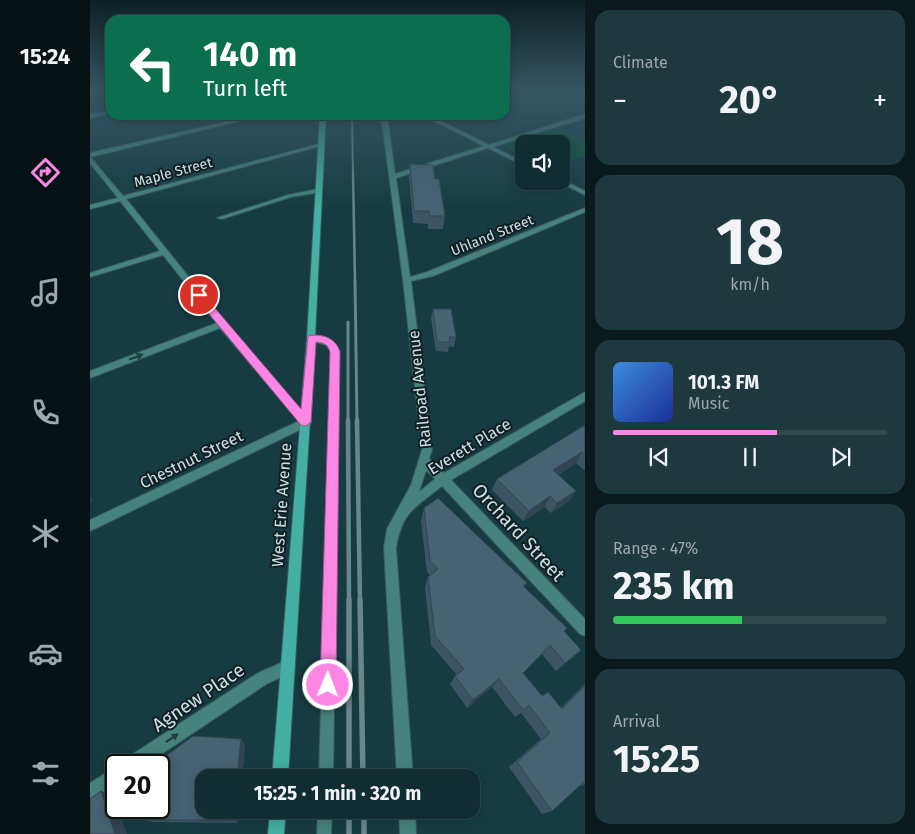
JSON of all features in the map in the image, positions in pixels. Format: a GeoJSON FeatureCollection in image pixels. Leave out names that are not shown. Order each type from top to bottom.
{"type":"FeatureCollection","features":[{"type":"Feature","properties":{"kind":"street"},"geometry":{"type":"LineString","coordinates":[[90,155],[198,130]]}},
{"type":"Feature","properties":{"kind":"street","name":"West Erie Avenue"},"geometry":{"type":"LineString","coordinates":[[281,769],[306,422],[322,130]]}},
{"type":"Feature","properties":{"kind":"street","name":"Railroad Avenue"},"geometry":{"type":"LineString","coordinates":[[386,130],[407,280],[426,450],[416,486],[393,529],[390,548],[404,769]]}},
{"type":"Feature","properties":{"kind":"street"},"geometry":{"type":"LineString","coordinates":[[454,130],[515,160]]}},
{"type":"Feature","properties":{"kind":"street"},"geometry":{"type":"LineString","coordinates":[[392,177],[541,130]]}},
{"type":"Feature","properties":{"kind":"street","name":"Maple Street"},"geometry":{"type":"LineString","coordinates":[[90,207],[321,146]]}},
{"type":"Feature","properties":{"kind":"street"},"geometry":{"type":"LineString","coordinates":[[90,159],[222,324],[306,422]]}},
{"type":"Feature","properties":{"kind":"street"},"geometry":{"type":"LineString","coordinates":[[570,186],[585,193]]}},
{"type":"Feature","properties":{"kind":"street","name":"Uhland Street"},"geometry":{"type":"LineString","coordinates":[[407,280],[430,274],[585,210]]}},
{"type":"Feature","properties":{"kind":"street"},"geometry":{"type":"LineString","coordinates":[[90,275],[164,252]]}},
{"type":"Feature","properties":{"kind":"street"},"geometry":{"type":"LineString","coordinates":[[90,375],[222,324]]}},
{"type":"Feature","properties":{"kind":"street","name":"Everett Place"},"geometry":{"type":"LineString","coordinates":[[400,513],[443,479],[585,396]]}},
{"type":"Feature","properties":{"kind":"street","name":"Chestnut Street"},"geometry":{"type":"LineString","coordinates":[[90,526],[306,422]]}},
{"type":"Feature","properties":{"kind":"street","name":"Orchard Street"},"geometry":{"type":"LineString","coordinates":[[424,461],[585,629]]}},
{"type":"Feature","properties":{"kind":"street","name":"Agnew Place"},"geometry":{"type":"LineString","coordinates":[[148,754],[262,678],[288,667]]}},
{"type":"Feature","properties":{"kind":"street"},"geometry":{"type":"LineString","coordinates":[[90,792],[105,782]]}},
{"type":"Feature","properties":{"kind":"street"},"geometry":{"type":"LineString","coordinates":[[276,834],[277,819]]}},
{"type":"Feature","properties":{"kind":"street"},"geometry":{"type":"LineString","coordinates":[[407,819],[408,834]]}},
{"type":"Feature","properties":{"kind":"lane"},"geometry":{"type":"LineString","coordinates":[[220,218],[290,196],[318,191]]}},
{"type":"Feature","properties":{"kind":"lane"},"geometry":{"type":"LineString","coordinates":[[311,338],[327,340],[333,345],[335,352],[326,769]]}},
{"type":"Feature","properties":{"kind":"lane"},"geometry":{"type":"LineString","coordinates":[[324,819],[324,834]]}},
{"type":"Feature","properties":{"kind":"green space"},"geometry":{"type":"Polygon","coordinates":[[[551,130],[561,130],[585,140],[585,156],[570,161],[570,135],[536,135],[551,130]]]}},
{"type":"Feature","properties":{"kind":"green space"},"geometry":{"type":"Polygon","coordinates":[[[515,142],[515,152],[502,146],[515,142]]]}},
{"type":"Feature","properties":{"kind":"building"},"geometry":{"type":"Polygon","coordinates":[[[410,164],[433,165],[435,179],[439,179],[445,216],[430,216],[429,211],[414,211],[410,164]]]}},
{"type":"Feature","properties":{"kind":"building"},"geometry":{"type":"Polygon","coordinates":[[[433,309],[451,309],[456,337],[449,337],[450,342],[437,342],[433,309]]]}},
{"type":"Feature","properties":{"kind":"building"},"geometry":{"type":"Polygon","coordinates":[[[585,425],[585,455],[582,452],[553,470],[576,491],[557,503],[550,496],[529,511],[497,479],[585,425]]]}},
{"type":"Feature","properties":{"kind":"building"},"geometry":{"type":"Polygon","coordinates":[[[438,498],[527,583],[523,586],[567,628],[564,631],[581,650],[565,663],[550,645],[523,673],[542,696],[548,692],[562,709],[585,686],[585,781],[552,811],[517,762],[550,733],[529,705],[523,710],[499,679],[473,700],[455,676],[464,669],[435,636],[428,577],[438,569],[430,561],[424,508],[438,498]]]}},
{"type":"Feature","properties":{"kind":"building"},"geometry":{"type":"Polygon","coordinates":[[[193,736],[241,739],[238,769],[195,769],[195,819],[233,820],[144,820],[170,819],[169,754],[193,736]]]}},
{"type":"Feature","properties":{"kind":"building"},"geometry":{"type":"Polygon","coordinates":[[[101,791],[105,803],[105,819],[110,819],[115,834],[90,834],[90,799],[101,791]]]}},
{"type":"Feature","properties":{"kind":"railway"},"geometry":{"type":"LineString","coordinates":[[352,130],[353,175]]}},
{"type":"Feature","properties":{"kind":"railway"},"geometry":{"type":"LineString","coordinates":[[353,173],[355,282]]}},
{"type":"Feature","properties":{"kind":"railway"},"geometry":{"type":"LineString","coordinates":[[355,281],[357,421]]}},
{"type":"Feature","properties":{"kind":"railway"},"geometry":{"type":"LineString","coordinates":[[348,322],[348,420]]}},
{"type":"Feature","properties":{"kind":"railway"},"geometry":{"type":"LineString","coordinates":[[348,420],[349,601]]}},
{"type":"Feature","properties":{"kind":"railway"},"geometry":{"type":"LineString","coordinates":[[357,420],[360,601]]}},
{"type":"Feature","properties":{"kind":"railway"},"geometry":{"type":"LineString","coordinates":[[360,600],[363,769]]}},
{"type":"Feature","properties":{"kind":"railway"},"geometry":{"type":"LineString","coordinates":[[349,601],[349,769]]}},
{"type":"Feature","properties":{"kind":"railway"},"geometry":{"type":"LineString","coordinates":[[349,819],[349,834]]}},
{"type":"Feature","properties":{"kind":"railway"},"geometry":{"type":"LineString","coordinates":[[364,819],[364,834]]}},
{"type":"Feature","properties":{"kind":"route"},"geometry":{"type":"LineString","coordinates":[[199,295],[306,422],[311,338],[327,340],[333,345],[335,352],[328,685]]}}]}
